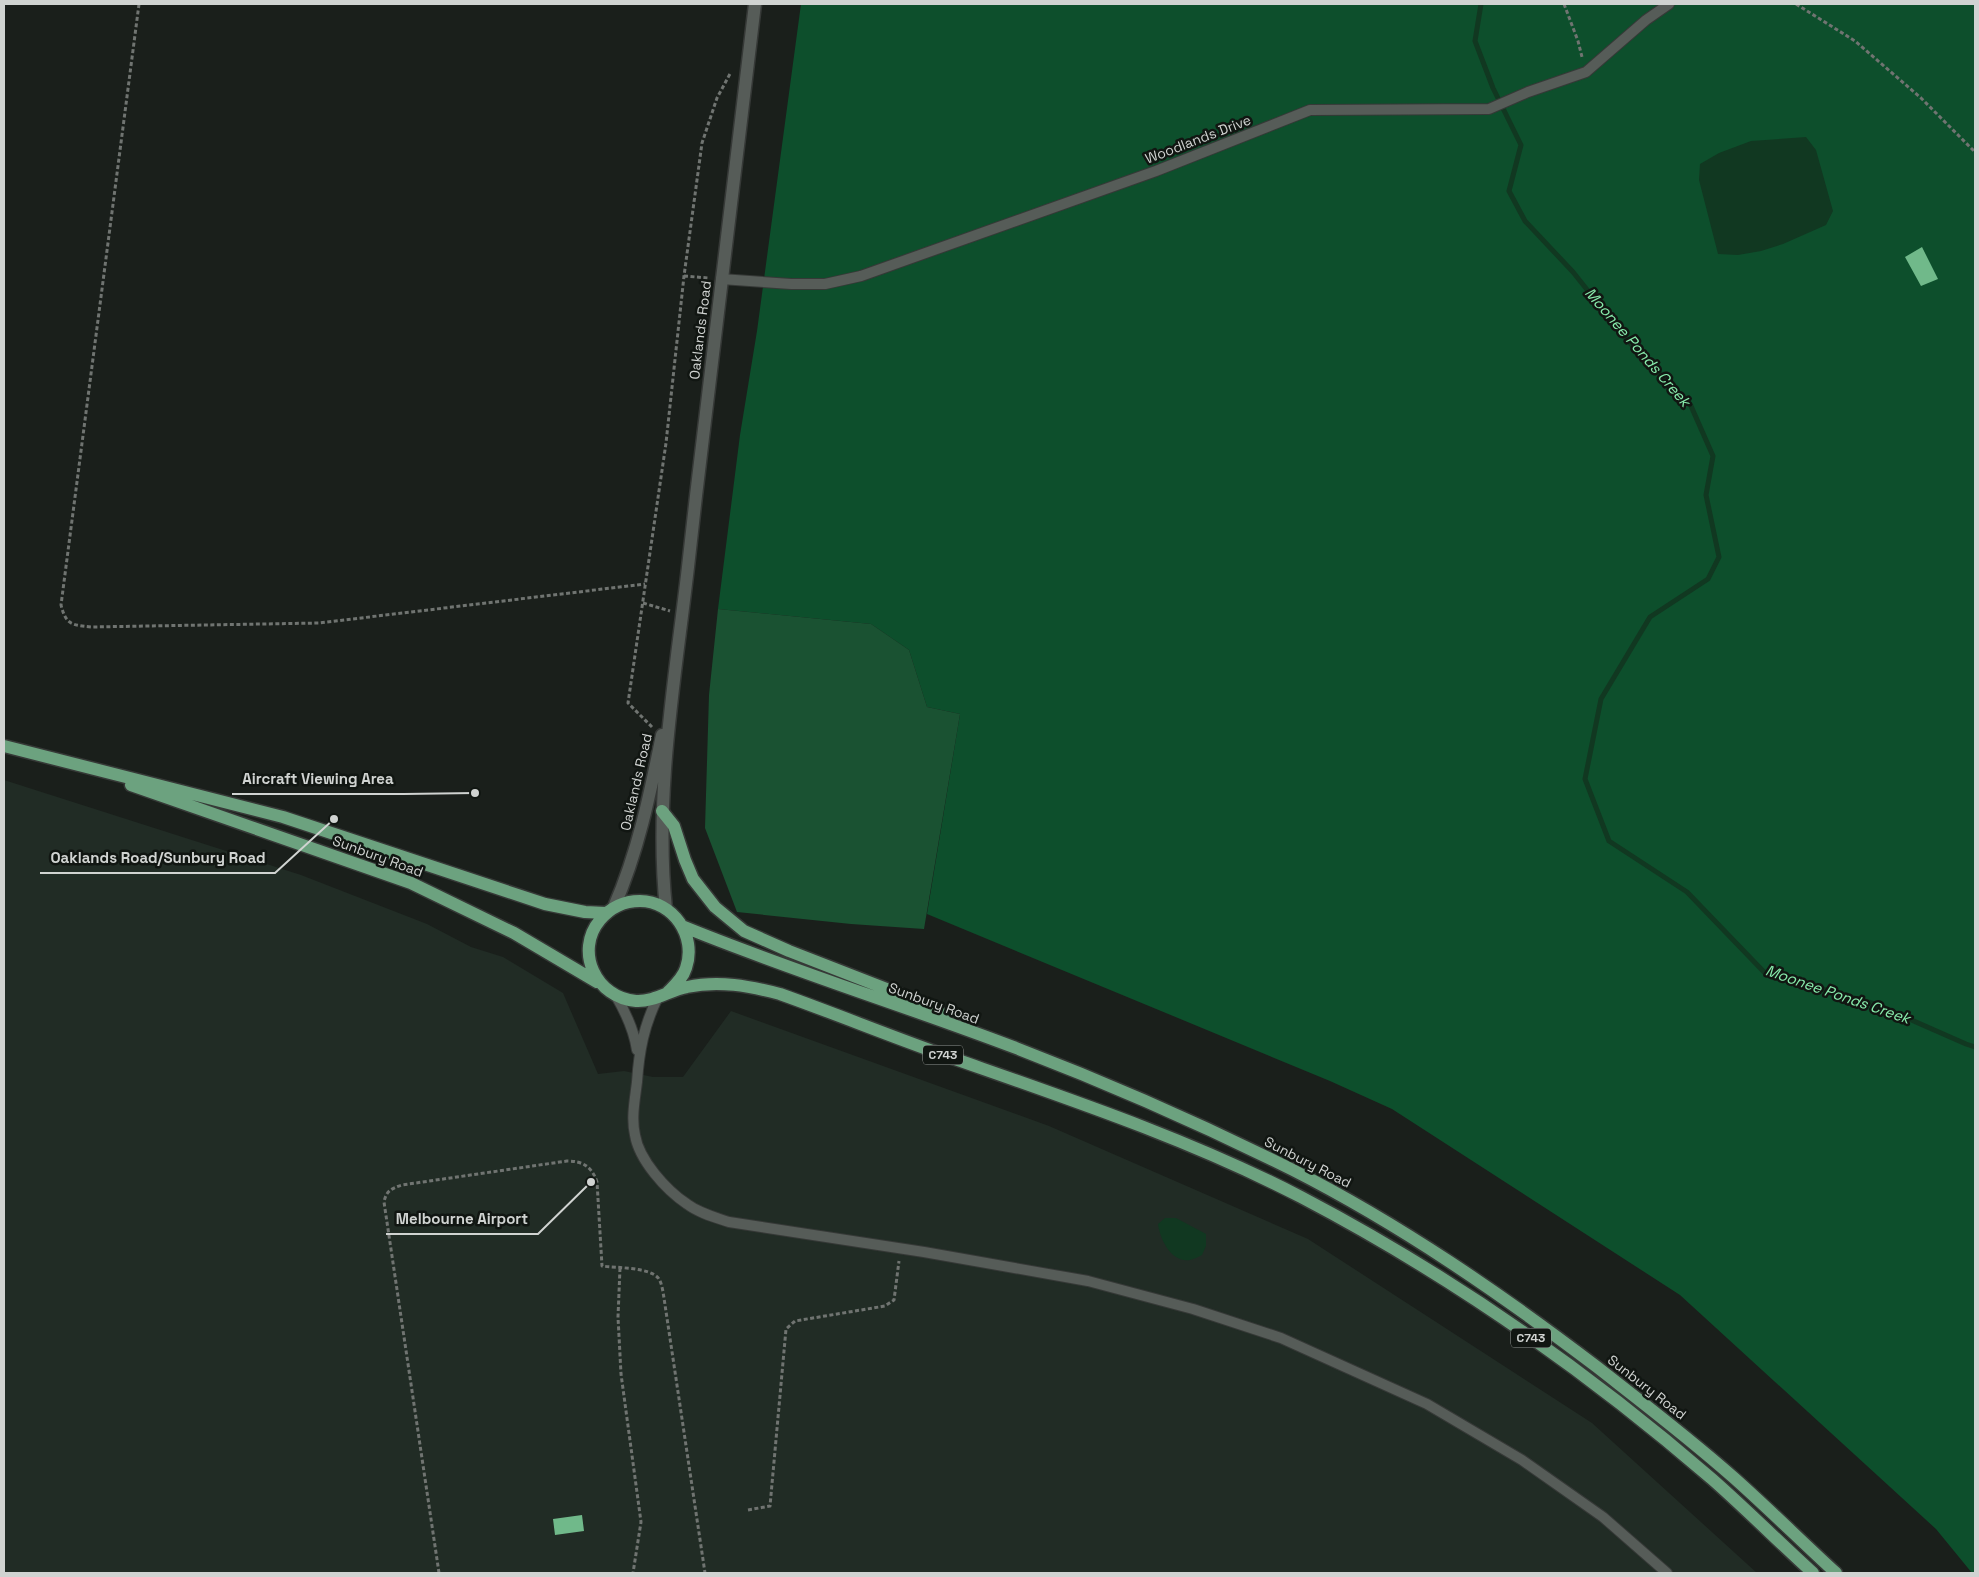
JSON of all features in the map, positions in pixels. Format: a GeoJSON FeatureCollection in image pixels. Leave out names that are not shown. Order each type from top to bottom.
{"type":"FeatureCollection","features":[{"type":"Feature","properties":{"kind":"main road","name":"Oaklands Road"},"geometry":{"type":"LineString","coordinates":[[666,909],[662,812],[677,659],[755,4]]}},
{"type":"Feature","properties":{"kind":"main road","name":"Oaklands Road"},"geometry":{"type":"LineString","coordinates":[[610,910],[628,871],[647,809],[677,659]]}},
{"type":"Feature","properties":{"kind":"main road","name":"Sunbury Road"},"geometry":{"type":"LineString","coordinates":[[4,746],[283,817],[536,901],[585,912],[610,910]]}},
{"type":"Feature","properties":{"kind":"main road","name":"Sunbury Road"},"geometry":{"type":"LineString","coordinates":[[46,757],[411,883],[514,933],[601,985]]}},
{"type":"Feature","properties":{"kind":"main road"},"geometry":{"type":"LineString","coordinates":[[647,809],[662,812],[674,826],[693,878],[716,907],[744,931],[789,951],[897,993],[1016,1048]]}},
{"type":"Feature","properties":{"kind":"main road","name":"C743"},"geometry":{"type":"LineString","coordinates":[[663,995],[679,981],[688,961],[688,939],[682,926],[666,909],[654,903],[626,902],[610,910],[595,926],[590,940],[588,956],[593,971],[601,985],[616,996],[637,1001],[663,995],[701,985],[731,984],[780,994],[1110,1114],[1212,1156],[1299,1196],[1463,1290],[1562,1359],[1711,1479],[1812,1573]]}},
{"type":"Feature","properties":{"kind":"main road","name":"Sunbury Road"},"geometry":{"type":"LineString","coordinates":[[682,926],[784,965],[1016,1048],[1194,1123],[1293,1170],[1363,1208],[1468,1273],[1547,1329],[1679,1431],[1732,1476],[1836,1573]]}},
{"type":"Feature","properties":{"kind":"lane","name":"Woodlands Drive"},"geometry":{"type":"LineString","coordinates":[[721,279],[791,284],[825,284],[861,276],[1156,171],[1310,110],[1489,109],[1528,92],[1586,72],[1646,20],[1669,4]]}},
{"type":"Feature","properties":{"kind":"lane"},"geometry":{"type":"LineString","coordinates":[[663,995],[646,1024],[638,1058],[633,1118],[635,1136],[646,1161],[664,1184],[686,1204],[707,1215],[729,1222],[901,1248],[1088,1281],[1193,1309],[1281,1338],[1427,1404],[1522,1460],[1603,1517],[1667,1573]]}},
{"type":"Feature","properties":{"kind":"lane"},"geometry":{"type":"LineString","coordinates":[[616,996],[627,1014],[635,1037],[638,1058]]}},
{"type":"Feature","properties":{"kind":"path"},"geometry":{"type":"LineString","coordinates":[[139,4],[61,605],[64,618],[73,625],[91,628],[319,623],[645,584]]}},
{"type":"Feature","properties":{"kind":"path"},"geometry":{"type":"LineString","coordinates":[[1564,4],[1578,41]]}},
{"type":"Feature","properties":{"kind":"path"},"geometry":{"type":"LineString","coordinates":[[1796,4],[1855,41],[1922,98],[1975,152]]}},
{"type":"Feature","properties":{"kind":"path"},"geometry":{"type":"LineString","coordinates":[[662,736],[628,703],[666,443],[684,276],[702,144],[717,98],[734,67]]}},
{"type":"Feature","properties":{"kind":"path"},"geometry":{"type":"LineString","coordinates":[[684,276],[721,279]]}},
{"type":"Feature","properties":{"kind":"path"},"geometry":{"type":"LineString","coordinates":[[642,603],[683,613]]}},
{"type":"Feature","properties":{"kind":"path"},"geometry":{"type":"LineString","coordinates":[[439,1573],[384,1202],[386,1195],[393,1188],[402,1185],[576,1161],[587,1165],[594,1172],[597,1182],[602,1266],[646,1271],[654,1274],[660,1280],[705,1573]]}},
{"type":"Feature","properties":{"kind":"path"},"geometry":{"type":"LineString","coordinates":[[748,1510],[770,1506],[786,1329],[795,1321],[886,1306],[894,1300],[901,1248]]}},
{"type":"Feature","properties":{"kind":"path"},"geometry":{"type":"LineString","coordinates":[[620,1268],[618,1317],[621,1374],[641,1522],[633,1573]]}},
{"type":"Feature","properties":{"kind":"shaded area"},"geometry":{"type":"Polygon","coordinates":[[[801,4],[1975,4],[1975,1573],[1972,1573],[1936,1529],[1680,1295],[1392,1109],[1330,1081],[927,914],[960,714],[927,707],[909,650],[871,624],[718,609],[740,435],[757,331],[801,4]]]}},
{"type":"Feature","properties":{"kind":"shaded area"},"geometry":{"type":"Polygon","coordinates":[[[1806,137],[1816,150],[1833,211],[1826,225],[1783,244],[1761,251],[1738,255],[1718,254],[1699,180],[1700,164],[1719,153],[1751,141],[1806,137]]]}},
{"type":"Feature","properties":{"kind":"shaded area"},"geometry":{"type":"Polygon","coordinates":[[[718,609],[871,624],[909,650],[927,707],[960,714],[924,929],[851,924],[737,912],[705,828],[709,695],[718,609]]]}},
{"type":"Feature","properties":{"kind":"shaded area"},"geometry":{"type":"Polygon","coordinates":[[[4,780],[301,875],[427,924],[471,947],[503,957],[563,993],[598,1074],[624,1071],[653,1077],[683,1077],[731,1011],[1049,1126],[1308,1239],[1592,1423],[1757,1573],[4,1573],[4,780]]]}},
{"type":"Feature","properties":{"kind":"shaded area"},"geometry":{"type":"Polygon","coordinates":[[[1165,1218],[1176,1218],[1206,1234],[1206,1246],[1202,1255],[1190,1260],[1183,1260],[1172,1254],[1164,1243],[1159,1230],[1158,1224],[1165,1218]]]}},
{"type":"Feature","properties":{"kind":"building"},"geometry":{"type":"Polygon","coordinates":[[[1922,247],[1938,279],[1921,286],[1905,257],[1922,247]]]}},
{"type":"Feature","properties":{"kind":"building"},"geometry":{"type":"Polygon","coordinates":[[[582,1515],[584,1531],[555,1535],[553,1519],[582,1515]]]}},
{"type":"Feature","properties":{"kind":"waterway","name":"Moonee Ponds Creek"},"geometry":{"type":"LineString","coordinates":[[1481,4],[1475,41],[1493,88],[1521,145],[1509,191],[1525,221],[1573,272],[1627,340],[1691,406],[1713,456],[1706,495],[1719,557],[1708,579],[1650,617],[1601,699],[1585,779],[1609,841],[1687,892],[1764,972],[1875,1004],[1975,1047]]}},
{"type":"Feature","properties":{"kind":"place","name":"Aircraft Viewing Area"},"geometry":{"type":"Point","coordinates":[475,793]}},
{"type":"Feature","properties":{"kind":"place","name":"Oaklands Road/Sunbury Road"},"geometry":{"type":"Point","coordinates":[334,819]}},
{"type":"Feature","properties":{"kind":"place","name":"Melbourne Airport"},"geometry":{"type":"Point","coordinates":[591,1182]}}]}
